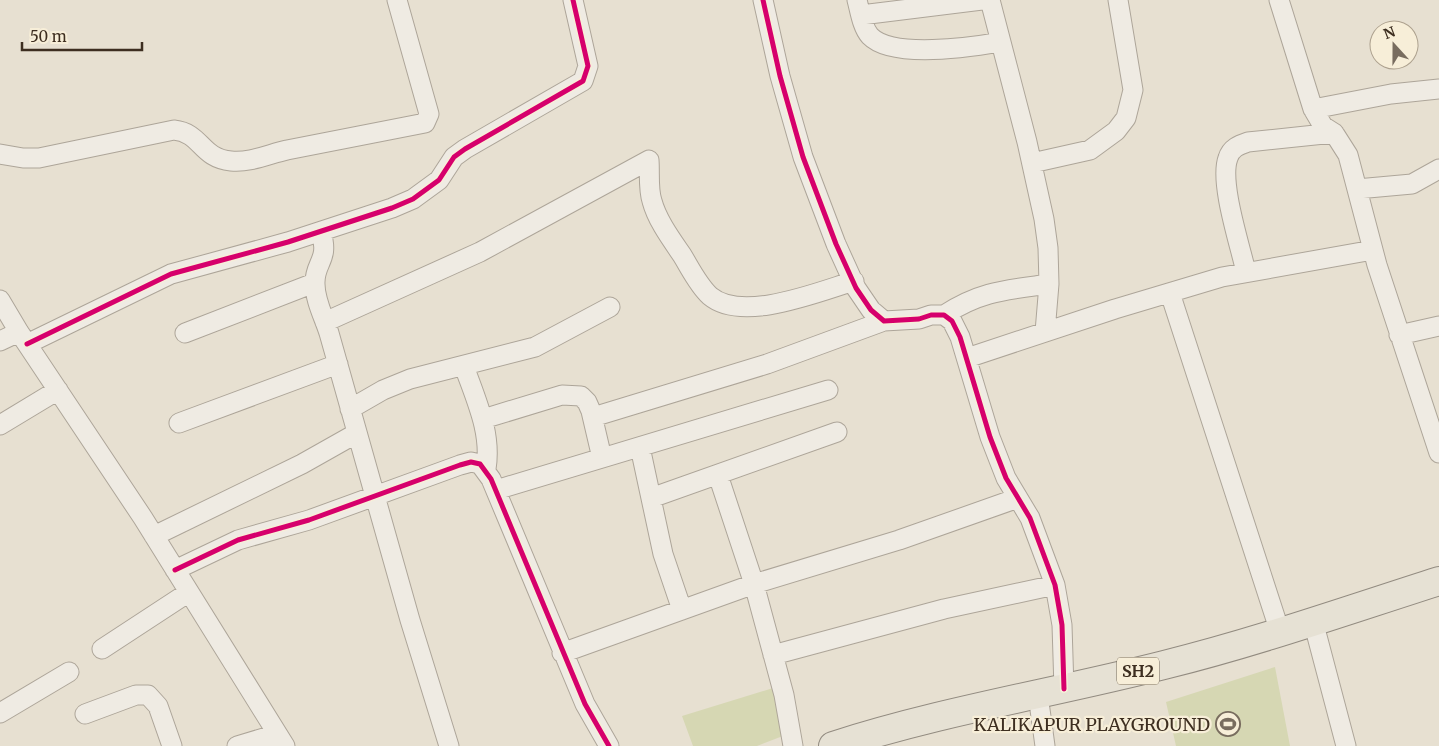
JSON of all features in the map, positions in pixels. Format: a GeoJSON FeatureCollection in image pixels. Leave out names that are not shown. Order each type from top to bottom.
{"type":"FeatureCollection","features":[{"type":"Feature","properties":{"kind":"main road","name":"SH2"},"geometry":{"type":"LineString","coordinates":[[833,746],[868,741],[1038,695],[1165,665],[1280,632],[1439,581]]}},
{"type":"Feature","properties":{"kind":"street"},"geometry":{"type":"LineString","coordinates":[[0,154],[23,158],[39,158],[174,130],[186,131],[192,135],[205,151],[221,160],[248,160],[277,152],[425,123],[429,114],[397,0]]}},
{"type":"Feature","properties":{"kind":"street"},"geometry":{"type":"LineString","coordinates":[[0,341],[22,338],[179,272],[256,252],[321,232],[413,199],[439,180],[454,157],[465,149],[583,82],[588,66],[573,0]]}},
{"type":"Feature","properties":{"kind":"street"},"geometry":{"type":"LineString","coordinates":[[763,0],[795,134],[836,244],[871,310],[884,321]]}},
{"type":"Feature","properties":{"kind":"street"},"geometry":{"type":"LineString","coordinates":[[982,0],[860,7],[870,35],[880,43],[909,48],[948,50],[1001,42]]}},
{"type":"Feature","properties":{"kind":"street"},"geometry":{"type":"LineString","coordinates":[[990,0],[1032,163],[1046,229],[1050,284],[1045,332]]}},
{"type":"Feature","properties":{"kind":"street"},"geometry":{"type":"LineString","coordinates":[[1032,163],[1090,150],[1116,131],[1126,118],[1133,90],[1118,0]]}},
{"type":"Feature","properties":{"kind":"street"},"geometry":{"type":"LineString","coordinates":[[1279,0],[1314,109],[1323,126],[1334,133],[1348,155],[1372,250],[1439,454]]}},
{"type":"Feature","properties":{"kind":"street"},"geometry":{"type":"LineString","coordinates":[[1314,109],[1391,94],[1439,90]]}},
{"type":"Feature","properties":{"kind":"street"},"geometry":{"type":"LineString","coordinates":[[1246,272],[1228,192],[1225,172],[1228,157],[1236,146],[1248,142],[1334,133]]}},
{"type":"Feature","properties":{"kind":"street"},"geometry":{"type":"LineString","coordinates":[[326,322],[480,252],[649,160],[650,192],[656,212],[694,274],[711,296],[723,303],[741,306],[762,306],[854,281]]}},
{"type":"Feature","properties":{"kind":"street"},"geometry":{"type":"LineString","coordinates":[[1356,189],[1412,184],[1439,169]]}},
{"type":"Feature","properties":{"kind":"street"},"geometry":{"type":"LineString","coordinates":[[321,232],[324,253],[314,283],[316,295],[326,322],[375,497],[449,746]]}},
{"type":"Feature","properties":{"kind":"street"},"geometry":{"type":"LineString","coordinates":[[967,358],[1170,293],[1246,272],[1372,250]]}},
{"type":"Feature","properties":{"kind":"street"},"geometry":{"type":"LineString","coordinates":[[185,333],[314,283]]}},
{"type":"Feature","properties":{"kind":"street"},"geometry":{"type":"LineString","coordinates":[[592,417],[767,364],[884,321],[944,316],[958,306],[986,294],[1050,284]]}},
{"type":"Feature","properties":{"kind":"street"},"geometry":{"type":"LineString","coordinates":[[1170,293],[1280,632]]}},
{"type":"Feature","properties":{"kind":"street"},"geometry":{"type":"LineString","coordinates":[[0,300],[22,338],[154,536],[281,740],[237,746]]}},
{"type":"Feature","properties":{"kind":"street"},"geometry":{"type":"LineString","coordinates":[[350,409],[383,390],[410,379],[535,347],[610,307]]}},
{"type":"Feature","properties":{"kind":"street"},"geometry":{"type":"LineString","coordinates":[[944,316],[952,321],[967,358],[1006,478],[1030,518],[1055,585],[1062,624],[1064,689]]}},
{"type":"Feature","properties":{"kind":"street"},"geometry":{"type":"LineString","coordinates":[[1399,335],[1439,326]]}},
{"type":"Feature","properties":{"kind":"street"},"geometry":{"type":"LineString","coordinates":[[179,423],[338,364]]}},
{"type":"Feature","properties":{"kind":"street"},"geometry":{"type":"LineString","coordinates":[[464,366],[483,419],[489,453],[486,469]]}},
{"type":"Feature","properties":{"kind":"street"},"geometry":{"type":"LineString","coordinates":[[0,425],[58,390]]}},
{"type":"Feature","properties":{"kind":"street"},"geometry":{"type":"LineString","coordinates":[[496,490],[828,390]]}},
{"type":"Feature","properties":{"kind":"street"},"geometry":{"type":"LineString","coordinates":[[483,419],[562,395],[572,394],[581,396],[587,402],[602,458]]}},
{"type":"Feature","properties":{"kind":"street"},"geometry":{"type":"LineString","coordinates":[[652,498],[837,432]]}},
{"type":"Feature","properties":{"kind":"street"},"geometry":{"type":"LineString","coordinates":[[154,536],[302,464],[357,433]]}},
{"type":"Feature","properties":{"kind":"street"},"geometry":{"type":"LineString","coordinates":[[640,447],[663,554],[682,610]]}},
{"type":"Feature","properties":{"kind":"street"},"geometry":{"type":"LineString","coordinates":[[175,570],[238,540],[308,520],[471,462],[480,464],[486,469],[496,490],[562,653],[585,704],[609,746]]}},
{"type":"Feature","properties":{"kind":"street"},"geometry":{"type":"LineString","coordinates":[[718,475],[754,584],[784,695],[793,746]]}},
{"type":"Feature","properties":{"kind":"street"},"geometry":{"type":"LineString","coordinates":[[562,653],[754,584],[899,540],[1018,498]]}},
{"type":"Feature","properties":{"kind":"street"},"geometry":{"type":"LineString","coordinates":[[773,655],[944,609],[1055,585]]}},
{"type":"Feature","properties":{"kind":"street"},"geometry":{"type":"LineString","coordinates":[[102,649],[189,592]]}},
{"type":"Feature","properties":{"kind":"street"},"geometry":{"type":"LineString","coordinates":[[1313,621],[1346,746]]}},
{"type":"Feature","properties":{"kind":"street"},"geometry":{"type":"LineString","coordinates":[[0,713],[69,672]]}},
{"type":"Feature","properties":{"kind":"street"},"geometry":{"type":"LineString","coordinates":[[85,714],[136,695],[148,695],[158,706],[172,746]]}},
{"type":"Feature","properties":{"kind":"street"},"geometry":{"type":"LineString","coordinates":[[1038,695],[1045,746]]}},
{"type":"Feature","properties":{"kind":"green space","name":"KALIKAPUR PLAYGROUND"},"geometry":{"type":"Polygon","coordinates":[[[1275,667],[1290,746],[1176,746],[1166,702],[1275,667]]]}},
{"type":"Feature","properties":{"kind":"green space"},"geometry":{"type":"Polygon","coordinates":[[[773,688],[788,734],[757,746],[693,746],[682,716],[773,688]]]}},
{"type":"Feature","properties":{"kind":"cycle path"},"geometry":{"type":"LineString","coordinates":[[27,344],[171,274],[288,242],[392,208],[413,199],[439,180],[454,157],[465,149],[583,81],[588,66],[573,0]]}},
{"type":"Feature","properties":{"kind":"cycle path"},"geometry":{"type":"LineString","coordinates":[[763,0],[780,76],[803,157],[836,244],[856,288],[871,310],[884,321],[944,315],[952,321],[960,337],[990,437],[1006,478],[1030,518],[1055,585],[1062,625],[1064,689]]}},
{"type":"Feature","properties":{"kind":"cycle path"},"geometry":{"type":"LineString","coordinates":[[175,570],[238,540],[309,520],[460,465],[471,462],[480,464],[491,479],[585,704],[609,746]]}},
{"type":"Feature","properties":{"kind":"place","name":"KALIKAPUR PLAYGROUND"},"geometry":{"type":"Point","coordinates":[1228,724]}}]}
